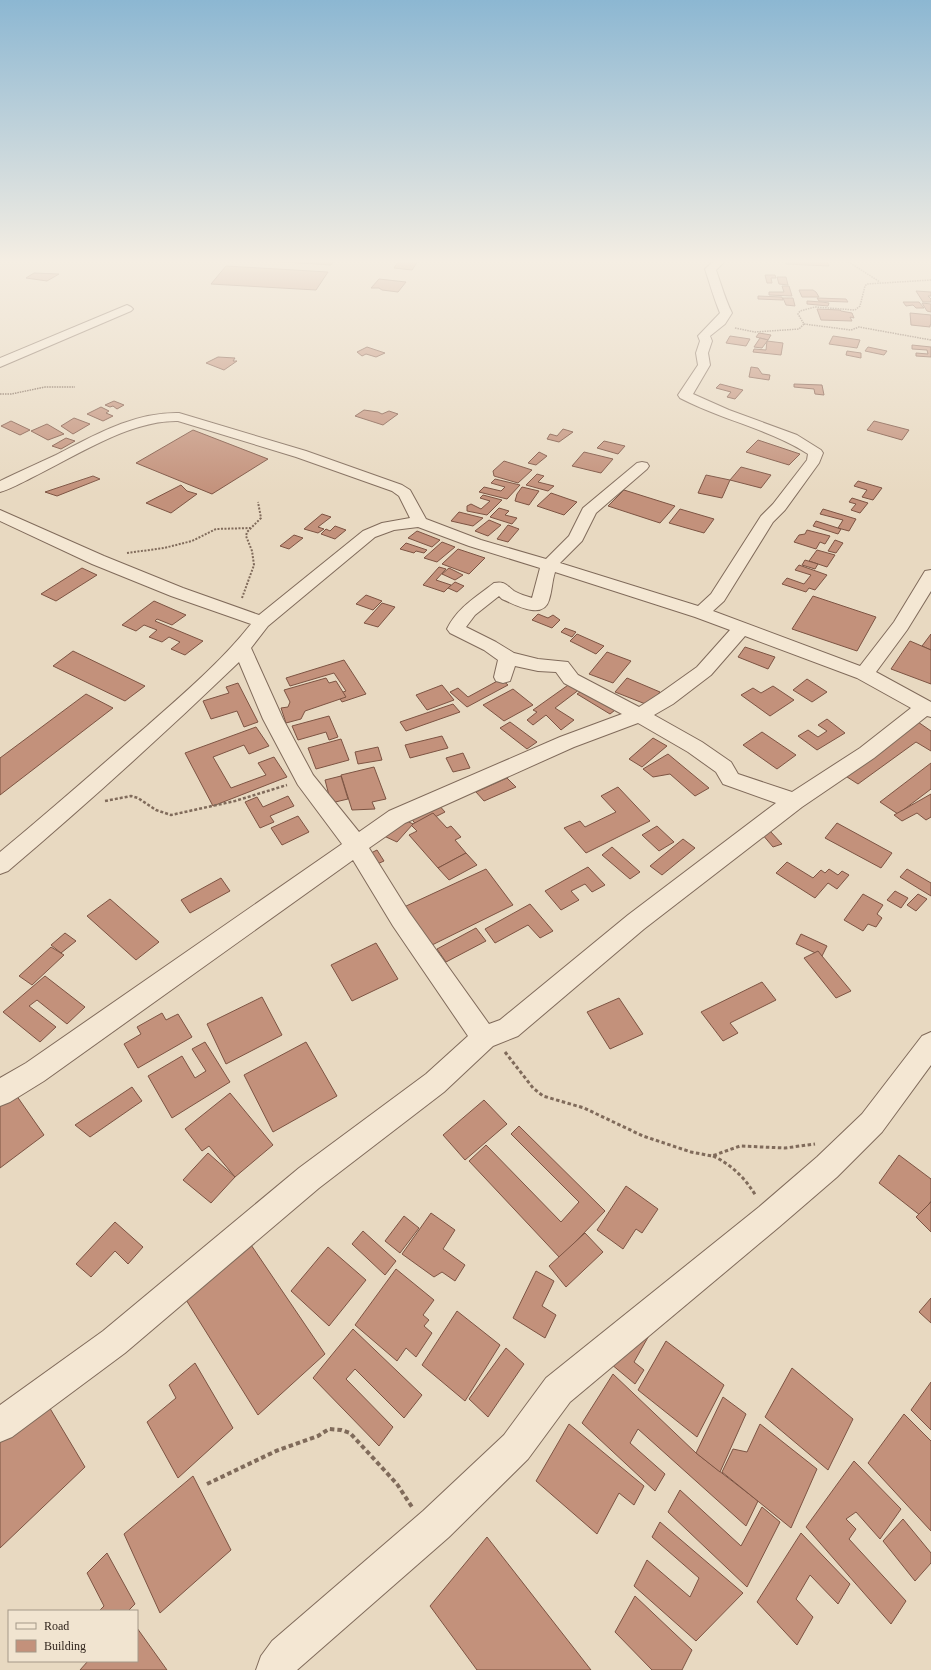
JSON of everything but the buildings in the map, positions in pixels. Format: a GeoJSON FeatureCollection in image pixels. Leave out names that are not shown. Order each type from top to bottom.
{"type":"FeatureCollection","features":[{"type":"Feature","properties":{"kind":"street"},"geometry":{"type":"LineString","coordinates":[[0,363],[62,337]]}},
{"type":"Feature","properties":{"kind":"street"},"geometry":{"type":"LineString","coordinates":[[701,613],[718,597],[730,575],[767,519],[779,507],[810,466],[816,453],[793,439],[727,415],[685,395],[704,365],[702,353],[706,341],[704,337]]}},
{"type":"Feature","properties":{"kind":"street"},"geometry":{"type":"LineString","coordinates":[[0,487],[105,436],[148,420],[169,415],[301,454],[390,485],[405,493],[420,522]]}},
{"type":"Feature","properties":{"kind":"street"},"geometry":{"type":"LineString","coordinates":[[642,466],[589,511],[576,538],[549,564],[540,602],[536,606],[508,595],[500,587],[459,621],[456,629],[490,646],[508,658],[538,664],[561,666],[571,679],[640,715],[695,747],[724,767],[730,779],[794,801]]}},
{"type":"Feature","properties":{"kind":"street"},"geometry":{"type":"LineString","coordinates":[[0,515],[98,560],[177,592],[262,622]]}},
{"type":"Feature","properties":{"kind":"street"},"geometry":{"type":"LineString","coordinates":[[0,865],[60,815],[158,727],[242,648],[262,622],[369,534],[382,527],[396,523],[420,522],[475,543],[549,564],[701,613],[864,674],[928,709],[867,754],[794,801],[636,922],[509,1028],[488,1036],[435,1083],[309,1178],[114,1342],[0,1425]]}},
{"type":"Feature","properties":{"kind":"street"},"geometry":{"type":"LineString","coordinates":[[864,674],[892,640],[924,590],[931,575]]}},
{"type":"Feature","properties":{"kind":"street"},"geometry":{"type":"LineString","coordinates":[[0,1092],[35,1072],[397,817],[567,742],[640,715],[666,700],[704,671],[741,629]]}},
{"type":"Feature","properties":{"kind":"street"},"geometry":{"type":"LineString","coordinates":[[242,648],[273,719],[305,780],[356,845],[401,919],[488,1036]]}},
{"type":"Feature","properties":{"kind":"street"},"geometry":{"type":"LineString","coordinates":[[503,677],[508,658]]}},
{"type":"Feature","properties":{"kind":"street"},"geometry":{"type":"LineString","coordinates":[[275,1670],[285,1654],[436,1524],[516,1447],[558,1390],[770,1217],[827,1167],[872,1123],[931,1044]]}},
{"type":"Feature","properties":{"kind":"path"},"geometry":{"type":"LineString","coordinates":[[914,337],[931,340]]}},
{"type":"Feature","properties":{"kind":"path"},"geometry":{"type":"LineString","coordinates":[[0,394],[11,394],[46,387],[75,387]]}},
{"type":"Feature","properties":{"kind":"path"},"geometry":{"type":"LineString","coordinates":[[237,613],[254,565],[252,551],[246,536],[250,528],[261,518],[258,502]]}},
{"type":"Feature","properties":{"kind":"path"},"geometry":{"type":"LineString","coordinates":[[125,554],[164,548],[192,541],[216,529],[250,528]]}},
{"type":"Feature","properties":{"kind":"path"},"geometry":{"type":"LineString","coordinates":[[105,801],[130,796],[138,798],[156,810],[171,815],[190,812],[305,780]]}},
{"type":"Feature","properties":{"kind":"path"},"geometry":{"type":"LineString","coordinates":[[488,1036],[533,1088],[543,1096],[584,1108],[643,1136],[690,1152],[724,1160],[735,1169],[749,1185],[770,1217]]}},
{"type":"Feature","properties":{"kind":"path"},"geometry":{"type":"LineString","coordinates":[[712,1156],[740,1146],[785,1148],[814,1145],[821,1142]]}},
{"type":"Feature","properties":{"kind":"path"},"geometry":{"type":"LineString","coordinates":[[207,1484],[276,1451],[318,1436],[328,1428],[341,1430],[350,1433],[397,1484],[408,1504],[424,1518],[436,1524]]}}]}
